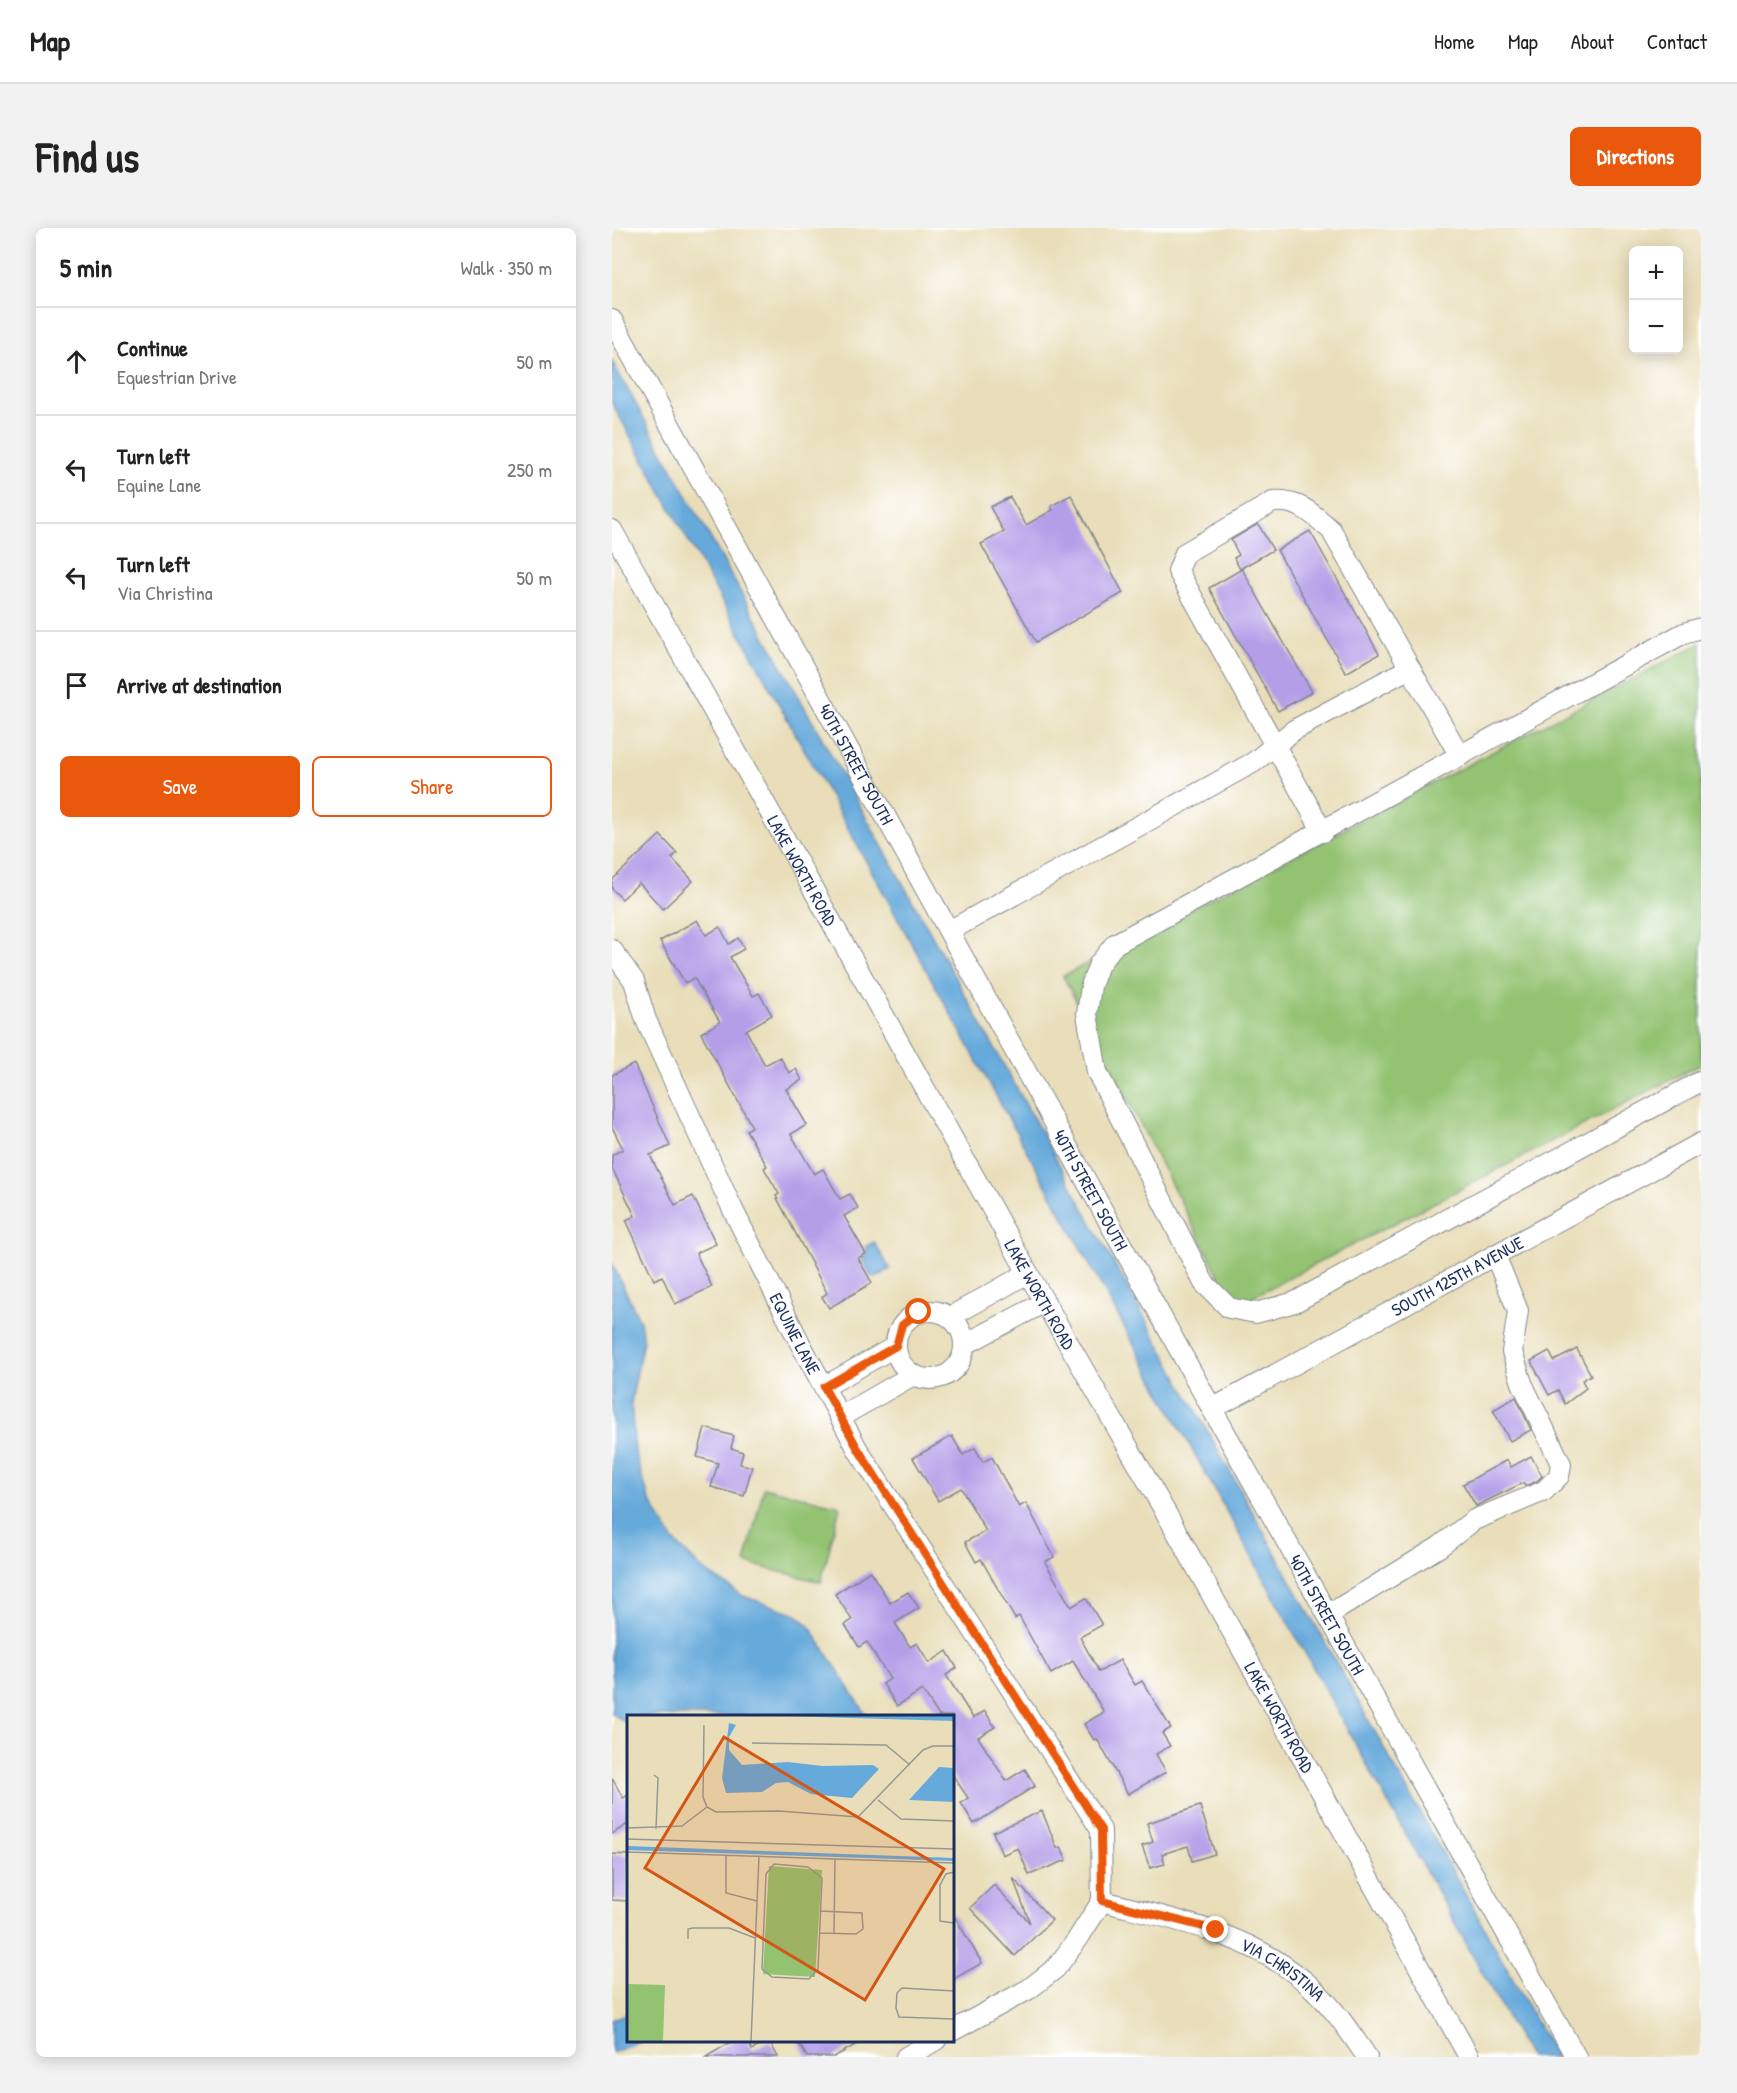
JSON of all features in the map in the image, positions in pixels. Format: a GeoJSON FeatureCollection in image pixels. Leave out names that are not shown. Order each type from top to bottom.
{"type":"FeatureCollection","features":[{"type":"Feature","properties":{"kind":"street","name":"40TH STREET SOUTH"},"geometry":{"type":"LineString","coordinates":[[612,320],[1212,1409],[1576,2057]]}},
{"type":"Feature","properties":{"kind":"street"},"geometry":{"type":"LineString","coordinates":[[1323,832],[1178,571],[1185,553],[1273,502],[1289,500],[1307,510],[1331,530],[1460,756]]}},
{"type":"Feature","properties":{"kind":"street","name":"LAKE WORTH ROAD"},"geometry":{"type":"LineString","coordinates":[[612,530],[1028,1273],[1176,1531],[1469,2057]]}},
{"type":"Feature","properties":{"kind":"street"},"geometry":{"type":"LineString","coordinates":[[1701,628],[1684,633],[1115,944],[1099,964],[1091,986],[1087,1014],[1097,1072],[1204,1283],[1229,1308],[1256,1313],[1295,1302],[1701,1081]]}},
{"type":"Feature","properties":{"kind":"street"},"geometry":{"type":"LineString","coordinates":[[949,931],[1254,762],[1294,730],[1410,668]]}},
{"type":"Feature","properties":{"kind":"street","name":"EQUINE LANE"},"geometry":{"type":"LineString","coordinates":[[612,950],[634,981],[646,1020],[733,1210],[840,1418],[1101,1830],[1102,1901]]}},
{"type":"Feature","properties":{"kind":"street","name":"SOUTH 125TH AVENUE"},"geometry":{"type":"LineString","coordinates":[[1212,1409],[1701,1143]]}},
{"type":"Feature","properties":{"kind":"street"},"geometry":{"type":"LineString","coordinates":[[1328,1615],[1439,1547],[1474,1520],[1544,1491],[1559,1476],[1561,1464],[1522,1383],[1512,1352],[1518,1311],[1495,1255]]}},
{"type":"Feature","properties":{"kind":"street"},"geometry":{"type":"LineString","coordinates":[[950,1317],[1028,1273]]}},
{"type":"Feature","properties":{"kind":"street"},"geometry":{"type":"LineString","coordinates":[[964,1345],[1045,1302]]}},
{"type":"Feature","properties":{"kind":"street"},"geometry":{"type":"LineString","coordinates":[[969,1306],[986,1333]]}},
{"type":"Feature","properties":{"kind":"street"},"geometry":{"type":"LineString","coordinates":[[930,1310],[950,1317],[963,1334],[964,1345],[956,1367],[947,1375],[936,1379],[913,1375],[904,1367],[896,1346],[902,1325],[909,1317],[930,1310]]}},
{"type":"Feature","properties":{"kind":"street"},"geometry":{"type":"LineString","coordinates":[[824,1387],[896,1346]]}},
{"type":"Feature","properties":{"kind":"street"},"geometry":{"type":"LineString","coordinates":[[840,1418],[913,1375]]}},
{"type":"Feature","properties":{"kind":"street"},"geometry":{"type":"LineString","coordinates":[[954,2030],[1029,1989],[1056,1968],[1102,1901]]}},
{"type":"Feature","properties":{"kind":"street","name":"VIA CHRISTINA"},"geometry":{"type":"LineString","coordinates":[[1102,1901],[1216,1930],[1266,1953],[1310,1985],[1346,2026],[1367,2057]]}},
{"type":"Feature","properties":{"kind":"street"},"geometry":{"type":"LineString","coordinates":[[906,2057],[932,2042]]}},
{"type":"Feature","properties":{"kind":"green space"},"geometry":{"type":"Polygon","coordinates":[[[1701,643],[1701,1064],[1235,1306],[1063,976],[1701,643]]]}},
{"type":"Feature","properties":{"kind":"green space"},"geometry":{"type":"Polygon","coordinates":[[[764,1487],[840,1506],[821,1582],[745,1563],[764,1487]]]}},
{"type":"Feature","properties":{"kind":"water"},"geometry":{"type":"Polygon","coordinates":[[[612,361],[1556,2057],[1529,2057],[612,403],[612,361]]]}},
{"type":"Feature","properties":{"kind":"water"},"geometry":{"type":"Polygon","coordinates":[[[874,1242],[890,1269],[877,1277],[871,1276],[862,1259],[868,1253],[865,1247],[874,1242]]]}},
{"type":"Feature","properties":{"kind":"water"},"geometry":{"type":"Polygon","coordinates":[[[612,1263],[640,1321],[643,1341],[631,1403],[635,1452],[649,1499],[673,1540],[703,1570],[743,1596],[794,1613],[809,1625],[866,1715],[627,1715],[627,1723],[612,1713],[612,1263]]]}},
{"type":"Feature","properties":{"kind":"water"},"geometry":{"type":"Polygon","coordinates":[[[627,2013],[627,2042],[639,2042],[612,2053],[612,2020],[627,2013]]]}},
{"type":"Feature","properties":{"kind":"building"},"geometry":{"type":"Polygon","coordinates":[[[1071,495],[1123,593],[1036,642],[981,544],[1004,532],[990,507],[1010,497],[1026,525],[1053,510],[1051,506],[1071,495]]]}},
{"type":"Feature","properties":{"kind":"building"},"geometry":{"type":"Polygon","coordinates":[[[1258,524],[1273,550],[1240,569],[1234,558],[1239,555],[1231,540],[1258,524]]]}},
{"type":"Feature","properties":{"kind":"building"},"geometry":{"type":"Polygon","coordinates":[[[1310,531],[1379,654],[1346,673],[1277,550],[1310,531]]]}},
{"type":"Feature","properties":{"kind":"building"},"geometry":{"type":"Polygon","coordinates":[[[1242,569],[1312,692],[1278,711],[1209,588],[1242,569]]]}},
{"type":"Feature","properties":{"kind":"building"},"geometry":{"type":"Polygon","coordinates":[[[660,835],[677,853],[672,858],[693,881],[663,909],[639,883],[622,899],[612,889],[612,880],[660,835]]]}},
{"type":"Feature","properties":{"kind":"building"},"geometry":{"type":"Polygon","coordinates":[[[697,920],[706,935],[720,927],[729,944],[738,938],[744,949],[730,957],[753,996],[759,993],[772,1015],[746,1030],[765,1065],[780,1057],[789,1073],[796,1069],[802,1080],[786,1089],[807,1125],[791,1134],[814,1174],[823,1169],[840,1199],[850,1194],[858,1208],[844,1216],[866,1254],[858,1258],[872,1283],[829,1308],[822,1297],[827,1293],[776,1196],[779,1194],[764,1168],[767,1166],[746,1130],[752,1127],[701,1033],[720,1022],[694,978],[685,983],[660,941],[697,920]]]}},
{"type":"Feature","properties":{"kind":"building"},"geometry":{"type":"Polygon","coordinates":[[[634,1064],[670,1146],[650,1155],[675,1205],[693,1196],[716,1244],[696,1253],[712,1287],[675,1304],[662,1276],[654,1280],[626,1220],[635,1216],[612,1168],[612,1155],[623,1149],[612,1127],[612,1075],[634,1064]]]}},
{"type":"Feature","properties":{"kind":"building"},"geometry":{"type":"Polygon","coordinates":[[[1577,1349],[1591,1375],[1582,1380],[1586,1388],[1565,1404],[1558,1390],[1549,1395],[1531,1361],[1549,1351],[1554,1361],[1577,1349]]]}},
{"type":"Feature","properties":{"kind":"building"},"geometry":{"type":"Polygon","coordinates":[[[1516,1397],[1531,1430],[1510,1441],[1493,1410],[1516,1397]]]}},
{"type":"Feature","properties":{"kind":"building"},"geometry":{"type":"Polygon","coordinates":[[[705,1428],[734,1436],[731,1448],[743,1452],[740,1464],[752,1467],[744,1496],[711,1487],[718,1463],[697,1457],[705,1428]]]}},
{"type":"Feature","properties":{"kind":"building"},"geometry":{"type":"Polygon","coordinates":[[[952,1436],[963,1455],[975,1448],[983,1462],[992,1457],[1019,1507],[1026,1503],[1054,1557],[1045,1562],[1071,1607],[1086,1598],[1102,1625],[1080,1637],[1099,1672],[1120,1660],[1135,1685],[1142,1681],[1171,1728],[1162,1733],[1170,1746],[1156,1754],[1166,1772],[1128,1794],[1097,1739],[1094,1740],[1084,1724],[1104,1712],[1073,1661],[1051,1674],[1019,1616],[1015,1619],[981,1559],[976,1562],[965,1542],[986,1531],[961,1488],[938,1501],[913,1458],[952,1436]]]}},
{"type":"Feature","properties":{"kind":"building"},"geometry":{"type":"Polygon","coordinates":[[[1531,1456],[1542,1476],[1537,1481],[1525,1486],[1523,1483],[1476,1506],[1463,1484],[1507,1460],[1511,1467],[1531,1456]]]}},
{"type":"Feature","properties":{"kind":"building"},"geometry":{"type":"Polygon","coordinates":[[[870,1571],[890,1603],[908,1592],[919,1608],[895,1623],[910,1647],[917,1643],[929,1663],[947,1651],[957,1668],[946,1675],[973,1718],[985,1711],[995,1727],[978,1737],[1006,1781],[1025,1769],[1035,1786],[974,1824],[961,1803],[968,1798],[954,1777],[954,1715],[938,1715],[922,1690],[897,1706],[883,1684],[890,1679],[867,1642],[859,1647],[845,1625],[852,1620],[835,1594],[870,1571]]]}},
{"type":"Feature","properties":{"kind":"building"},"geometry":{"type":"Polygon","coordinates":[[[612,1778],[623,1798],[627,1796],[627,1825],[612,1834],[612,1778]]]}},
{"type":"Feature","properties":{"kind":"building"},"geometry":{"type":"Polygon","coordinates":[[[1200,1806],[1215,1854],[1192,1861],[1188,1846],[1162,1854],[1165,1864],[1150,1868],[1142,1846],[1153,1842],[1147,1823],[1200,1806]]]}},
{"type":"Feature","properties":{"kind":"building"},"geometry":{"type":"Polygon","coordinates":[[[1042,1811],[1057,1848],[1061,1847],[1067,1860],[1029,1875],[1018,1848],[1002,1855],[993,1832],[1042,1811]]]}},
{"type":"Feature","properties":{"kind":"building"},"geometry":{"type":"Polygon","coordinates":[[[612,1854],[627,1855],[627,1901],[612,1900],[612,1854]]]}},
{"type":"Feature","properties":{"kind":"building"},"geometry":{"type":"Polygon","coordinates":[[[1013,1878],[1052,1920],[1015,1956],[970,1908],[994,1885],[1030,1923],[1013,1878]]]}},
{"type":"Feature","properties":{"kind":"building"},"geometry":{"type":"Polygon","coordinates":[[[954,1915],[982,1963],[954,1979],[954,1915]]]}},
{"type":"Feature","properties":{"kind":"building"},"geometry":{"type":"Polygon","coordinates":[[[731,2042],[748,2042],[752,2050],[770,2042],[778,2057],[706,2057],[731,2042]]]}},
{"type":"Feature","properties":{"kind":"building"},"geometry":{"type":"Polygon","coordinates":[[[798,2042],[860,2042],[834,2057],[807,2057],[798,2042]]]}},
{"type":"Feature","properties":{"kind":"route"},"geometry":{"type":"LineString","coordinates":[[919,1312],[909,1317],[902,1325],[897,1335],[896,1346],[824,1387],[858,1449],[1070,1778],[1101,1830],[1102,1901],[1216,1930]]}}]}
